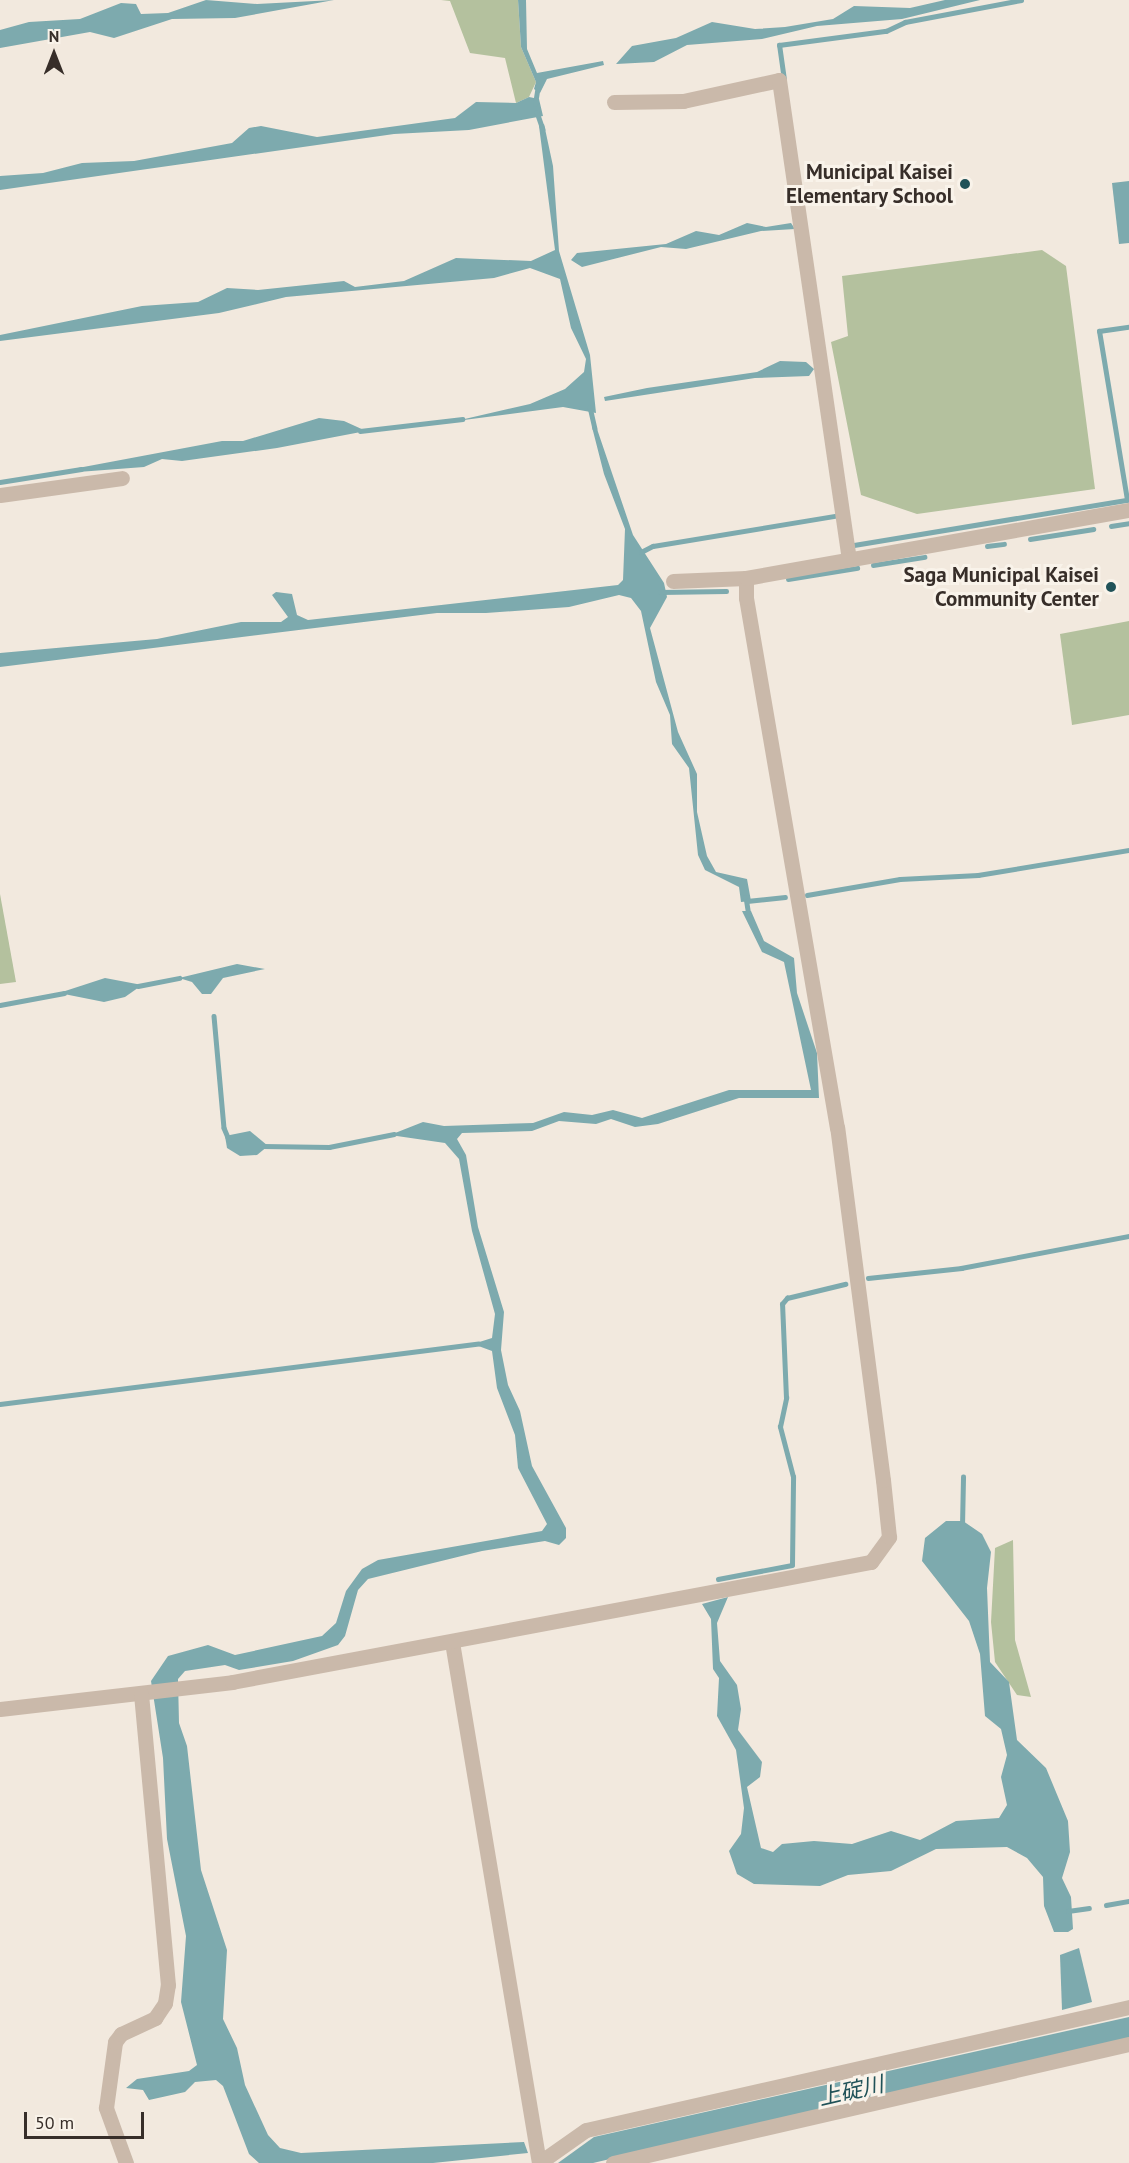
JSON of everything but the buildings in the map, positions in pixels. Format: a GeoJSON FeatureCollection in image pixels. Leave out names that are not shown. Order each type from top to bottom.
{"type":"FeatureCollection","features":[{"type":"Feature","properties":{"kind":"street"},"geometry":{"type":"LineString","coordinates":[[614,102],[683,101],[779,81],[849,559]]}},
{"type":"Feature","properties":{"kind":"street"},"geometry":{"type":"LineString","coordinates":[[0,495],[122,478]]}},
{"type":"Feature","properties":{"kind":"street"},"geometry":{"type":"LineString","coordinates":[[673,581],[746,578],[1129,510]]}},
{"type":"Feature","properties":{"kind":"street"},"geometry":{"type":"LineString","coordinates":[[0,1709],[180,1687],[452,1642],[871,1562],[889,1537],[837,1128],[746,598],[746,578]]}},
{"type":"Feature","properties":{"kind":"street"},"geometry":{"type":"LineString","coordinates":[[452,1642],[532,2133],[539,2163],[559,2145],[586,2130],[1129,2007]]}},
{"type":"Feature","properties":{"kind":"street"},"geometry":{"type":"LineString","coordinates":[[126,2163],[106,2108],[115,2042],[121,2034],[155,2018],[165,2003],[168,1985],[145,1692]]}},
{"type":"Feature","properties":{"kind":"street"},"geometry":{"type":"LineString","coordinates":[[613,2163],[1129,2044]]}},
{"type":"Feature","properties":{"kind":"green space"},"geometry":{"type":"Polygon","coordinates":[[[441,0],[518,0],[521,47],[536,82],[529,97],[516,103],[505,58],[470,53],[450,1],[441,0]]]}},
{"type":"Feature","properties":{"kind":"green space"},"geometry":{"type":"Polygon","coordinates":[[[1042,250],[1066,266],[1095,489],[917,514],[861,495],[831,342],[848,336],[842,276],[1042,250]]]}},
{"type":"Feature","properties":{"kind":"green space"},"geometry":{"type":"Polygon","coordinates":[[[1129,621],[1129,715],[1072,725],[1060,634],[1129,621]]]}},
{"type":"Feature","properties":{"kind":"green space"},"geometry":{"type":"Polygon","coordinates":[[[0,894],[16,982],[0,984],[0,894]]]}},
{"type":"Feature","properties":{"kind":"green space"},"geometry":{"type":"Polygon","coordinates":[[[1013,1540],[1015,1640],[1031,1697],[1017,1695],[995,1662],[991,1622],[995,1548],[1013,1540]]]}},
{"type":"Feature","properties":{"kind":"water"},"geometry":{"type":"Polygon","coordinates":[[[206,0],[257,4],[334,0],[235,18],[172,19],[114,38],[90,32],[0,48],[0,30],[29,22],[80,19],[121,3],[136,4],[141,14],[168,13],[206,0]]]}},
{"type":"Feature","properties":{"kind":"water"},"geometry":{"type":"Polygon","coordinates":[[[518,0],[526,0],[527,49],[537,73],[603,61],[604,65],[547,79],[540,93],[534,89],[536,82],[521,47],[518,0]]]}},
{"type":"Feature","properties":{"kind":"water"},"geometry":{"type":"Polygon","coordinates":[[[945,0],[980,0],[902,19],[817,26],[762,39],[687,45],[654,62],[616,64],[632,46],[676,38],[712,22],[755,29],[785,27],[833,19],[854,6],[910,8],[945,0]]]}},
{"type":"Feature","properties":{"kind":"water"},"geometry":{"type":"Polygon","coordinates":[[[529,97],[539,99],[543,116],[469,130],[394,134],[0,190],[0,176],[43,173],[82,163],[134,161],[232,143],[249,128],[261,126],[317,137],[455,118],[476,102],[516,103],[529,97]]]}},
{"type":"Feature","properties":{"kind":"water"},"geometry":{"type":"Polygon","coordinates":[[[544,124],[553,166],[559,251],[590,355],[596,413],[563,407],[456,421],[530,404],[565,389],[584,372],[586,359],[571,328],[560,279],[530,268],[494,278],[286,297],[219,313],[0,341],[0,335],[142,306],[198,302],[227,288],[258,290],[344,281],[355,287],[404,281],[456,258],[531,261],[555,250],[539,126],[544,124]]]}},
{"type":"Feature","properties":{"kind":"water"},"geometry":{"type":"Polygon","coordinates":[[[1129,181],[1129,243],[1119,244],[1112,183],[1129,181]]]}},
{"type":"Feature","properties":{"kind":"water"},"geometry":{"type":"Polygon","coordinates":[[[747,223],[766,227],[791,223],[795,229],[761,231],[686,249],[661,247],[582,267],[571,260],[577,253],[666,244],[696,231],[719,235],[747,223]]]}},
{"type":"Feature","properties":{"kind":"water"},"geometry":{"type":"Polygon","coordinates":[[[780,361],[806,362],[814,369],[809,376],[755,378],[605,401],[604,397],[647,388],[757,372],[780,361]]]}},
{"type":"Feature","properties":{"kind":"water"},"geometry":{"type":"Polygon","coordinates":[[[319,418],[344,421],[366,431],[277,448],[182,461],[162,459],[144,467],[78,472],[78,468],[222,441],[243,441],[319,418]]]}},
{"type":"Feature","properties":{"kind":"water"},"geometry":{"type":"Polygon","coordinates":[[[595,423],[633,535],[664,583],[667,597],[650,628],[678,732],[697,774],[697,812],[707,856],[716,872],[747,879],[751,901],[741,902],[739,887],[705,870],[698,855],[689,768],[672,744],[670,715],[656,682],[641,611],[631,598],[619,595],[569,607],[486,613],[437,613],[0,667],[0,653],[157,639],[241,622],[281,622],[288,617],[272,595],[276,592],[292,594],[297,615],[308,620],[618,585],[623,580],[625,529],[604,474],[592,427],[595,423]]]}},
{"type":"Feature","properties":{"kind":"water"},"geometry":{"type":"Polygon","coordinates":[[[742,911],[751,911],[764,941],[794,958],[797,993],[817,1053],[819,1098],[739,1098],[658,1124],[635,1127],[611,1119],[596,1124],[559,1121],[532,1131],[462,1133],[457,1139],[466,1155],[478,1227],[504,1312],[501,1350],[508,1385],[520,1411],[532,1466],[566,1528],[566,1538],[559,1545],[545,1541],[482,1551],[368,1579],[358,1590],[345,1636],[338,1645],[293,1661],[239,1670],[225,1665],[185,1671],[178,1679],[179,1723],[187,1746],[201,1870],[227,1950],[223,2019],[237,2048],[245,2085],[268,2135],[280,2148],[301,2153],[524,2142],[528,2153],[433,2163],[259,2163],[249,2154],[223,2086],[216,2080],[195,2082],[185,2092],[149,2100],[143,2090],[126,2088],[137,2079],[189,2071],[197,2065],[181,2002],[186,1936],[167,1839],[163,1758],[151,1681],[168,1656],[208,1645],[235,1655],[322,1636],[336,1623],[346,1591],[362,1569],[378,1560],[542,1531],[547,1524],[518,1468],[515,1435],[497,1388],[492,1351],[473,1344],[492,1338],[495,1314],[472,1231],[459,1159],[445,1143],[390,1135],[423,1122],[444,1126],[533,1123],[564,1112],[592,1115],[613,1110],[642,1118],[729,1090],[811,1090],[784,962],[762,952],[742,911]]]}},
{"type":"Feature","properties":{"kind":"water"},"geometry":{"type":"Polygon","coordinates":[[[237,964],[265,969],[223,978],[211,994],[202,994],[192,982],[179,978],[237,964]]]}},
{"type":"Feature","properties":{"kind":"water"},"geometry":{"type":"Polygon","coordinates":[[[105,978],[142,985],[125,997],[104,1002],[59,993],[105,978]]]}},
{"type":"Feature","properties":{"kind":"water"},"geometry":{"type":"Polygon","coordinates":[[[250,1131],[268,1146],[257,1155],[240,1156],[227,1148],[225,1136],[250,1131]]]}},
{"type":"Feature","properties":{"kind":"water"},"geometry":{"type":"Polygon","coordinates":[[[946,1521],[963,1521],[982,1534],[991,1552],[987,1588],[990,1662],[1009,1682],[1017,1740],[1046,1768],[1068,1821],[1070,1852],[1062,1878],[1071,1897],[1073,1929],[1068,1932],[1054,1932],[1044,1906],[1043,1877],[1027,1858],[1007,1847],[936,1849],[891,1871],[848,1875],[820,1886],[754,1884],[737,1874],[729,1851],[741,1834],[744,1808],[736,1750],[717,1716],[719,1678],[713,1669],[711,1619],[702,1604],[728,1597],[717,1623],[720,1661],[737,1685],[741,1709],[738,1730],[762,1762],[760,1777],[747,1787],[761,1848],[773,1852],[782,1844],[814,1841],[852,1844],[891,1831],[920,1840],[956,1821],[999,1818],[1007,1805],[1001,1777],[1007,1755],[1001,1729],[985,1716],[980,1654],[969,1621],[922,1561],[925,1538],[946,1521]]]}},
{"type":"Feature","properties":{"kind":"water"},"geometry":{"type":"Polygon","coordinates":[[[1079,1948],[1092,2002],[1062,2010],[1060,1955],[1079,1948]]]}},
{"type":"Feature","properties":{"kind":"water","name":"上碇川"},"geometry":{"type":"Polygon","coordinates":[[[1129,2017],[1129,2038],[593,2163],[558,2163],[594,2137],[1129,2017]]]}},
{"type":"Feature","properties":{"kind":"waterway"},"geometry":{"type":"LineString","coordinates":[[784,80],[779,45],[886,31],[905,22],[1021,0]]}},
{"type":"Feature","properties":{"kind":"waterway"},"geometry":{"type":"LineString","coordinates":[[535,104],[538,86]]}},
{"type":"Feature","properties":{"kind":"waterway"},"geometry":{"type":"LineString","coordinates":[[537,112],[543,129]]}},
{"type":"Feature","properties":{"kind":"waterway"},"geometry":{"type":"LineString","coordinates":[[854,545],[1127,500],[1099,331],[1129,327]]}},
{"type":"Feature","properties":{"kind":"waterway"},"geometry":{"type":"LineString","coordinates":[[590,407],[595,428]]}},
{"type":"Feature","properties":{"kind":"waterway"},"geometry":{"type":"LineString","coordinates":[[360,431],[462,419]]}},
{"type":"Feature","properties":{"kind":"waterway"},"geometry":{"type":"LineString","coordinates":[[0,482],[81,469]]}},
{"type":"Feature","properties":{"kind":"waterway"},"geometry":{"type":"LineString","coordinates":[[641,552],[653,546],[835,516]]}},
{"type":"Feature","properties":{"kind":"waterway"},"geometry":{"type":"LineString","coordinates":[[1111,526],[1129,523]]}},
{"type":"Feature","properties":{"kind":"waterway"},"geometry":{"type":"LineString","coordinates":[[1030,539],[1093,529]]}},
{"type":"Feature","properties":{"kind":"waterway"},"geometry":{"type":"LineString","coordinates":[[987,546],[1004,544]]}},
{"type":"Feature","properties":{"kind":"waterway"},"geometry":{"type":"LineString","coordinates":[[873,565],[924,557]]}},
{"type":"Feature","properties":{"kind":"waterway"},"geometry":{"type":"LineString","coordinates":[[788,579],[857,568]]}},
{"type":"Feature","properties":{"kind":"waterway"},"geometry":{"type":"LineString","coordinates":[[660,592],[726,591]]}},
{"type":"Feature","properties":{"kind":"waterway"},"geometry":{"type":"LineString","coordinates":[[807,895],[900,879],[978,875],[1129,850]]}},
{"type":"Feature","properties":{"kind":"waterway"},"geometry":{"type":"LineString","coordinates":[[746,897],[749,915]]}},
{"type":"Feature","properties":{"kind":"waterway"},"geometry":{"type":"LineString","coordinates":[[747,901],[785,897]]}},
{"type":"Feature","properties":{"kind":"waterway"},"geometry":{"type":"LineString","coordinates":[[138,986],[179,978]]}},
{"type":"Feature","properties":{"kind":"waterway"},"geometry":{"type":"LineString","coordinates":[[0,1005],[64,993]]}},
{"type":"Feature","properties":{"kind":"waterway"},"geometry":{"type":"LineString","coordinates":[[214,1016],[224,1128],[229,1140]]}},
{"type":"Feature","properties":{"kind":"waterway"},"geometry":{"type":"LineString","coordinates":[[263,1146],[329,1147],[394,1134]]}},
{"type":"Feature","properties":{"kind":"waterway"},"geometry":{"type":"LineString","coordinates":[[868,1278],[961,1268],[1129,1236]]}},
{"type":"Feature","properties":{"kind":"waterway"},"geometry":{"type":"LineString","coordinates":[[718,1579],[792,1565],[793,1477],[780,1427],[786,1398],[782,1304],[787,1298],[845,1284]]}},
{"type":"Feature","properties":{"kind":"waterway"},"geometry":{"type":"LineString","coordinates":[[0,1404],[478,1344]]}},
{"type":"Feature","properties":{"kind":"waterway"},"geometry":{"type":"LineString","coordinates":[[962,1526],[963,1477]]}},
{"type":"Feature","properties":{"kind":"waterway"},"geometry":{"type":"LineString","coordinates":[[1106,1905],[1129,1901]]}},
{"type":"Feature","properties":{"kind":"waterway"},"geometry":{"type":"LineString","coordinates":[[1068,1911],[1089,1908]]}},
{"type":"Feature","properties":{"kind":"place","name":"Municipal Kaisei Elementary School"},"geometry":{"type":"Point","coordinates":[965,184]}},
{"type":"Feature","properties":{"kind":"place","name":"Saga Municipal Kaisei Community Center"},"geometry":{"type":"Point","coordinates":[1111,587]}}]}
